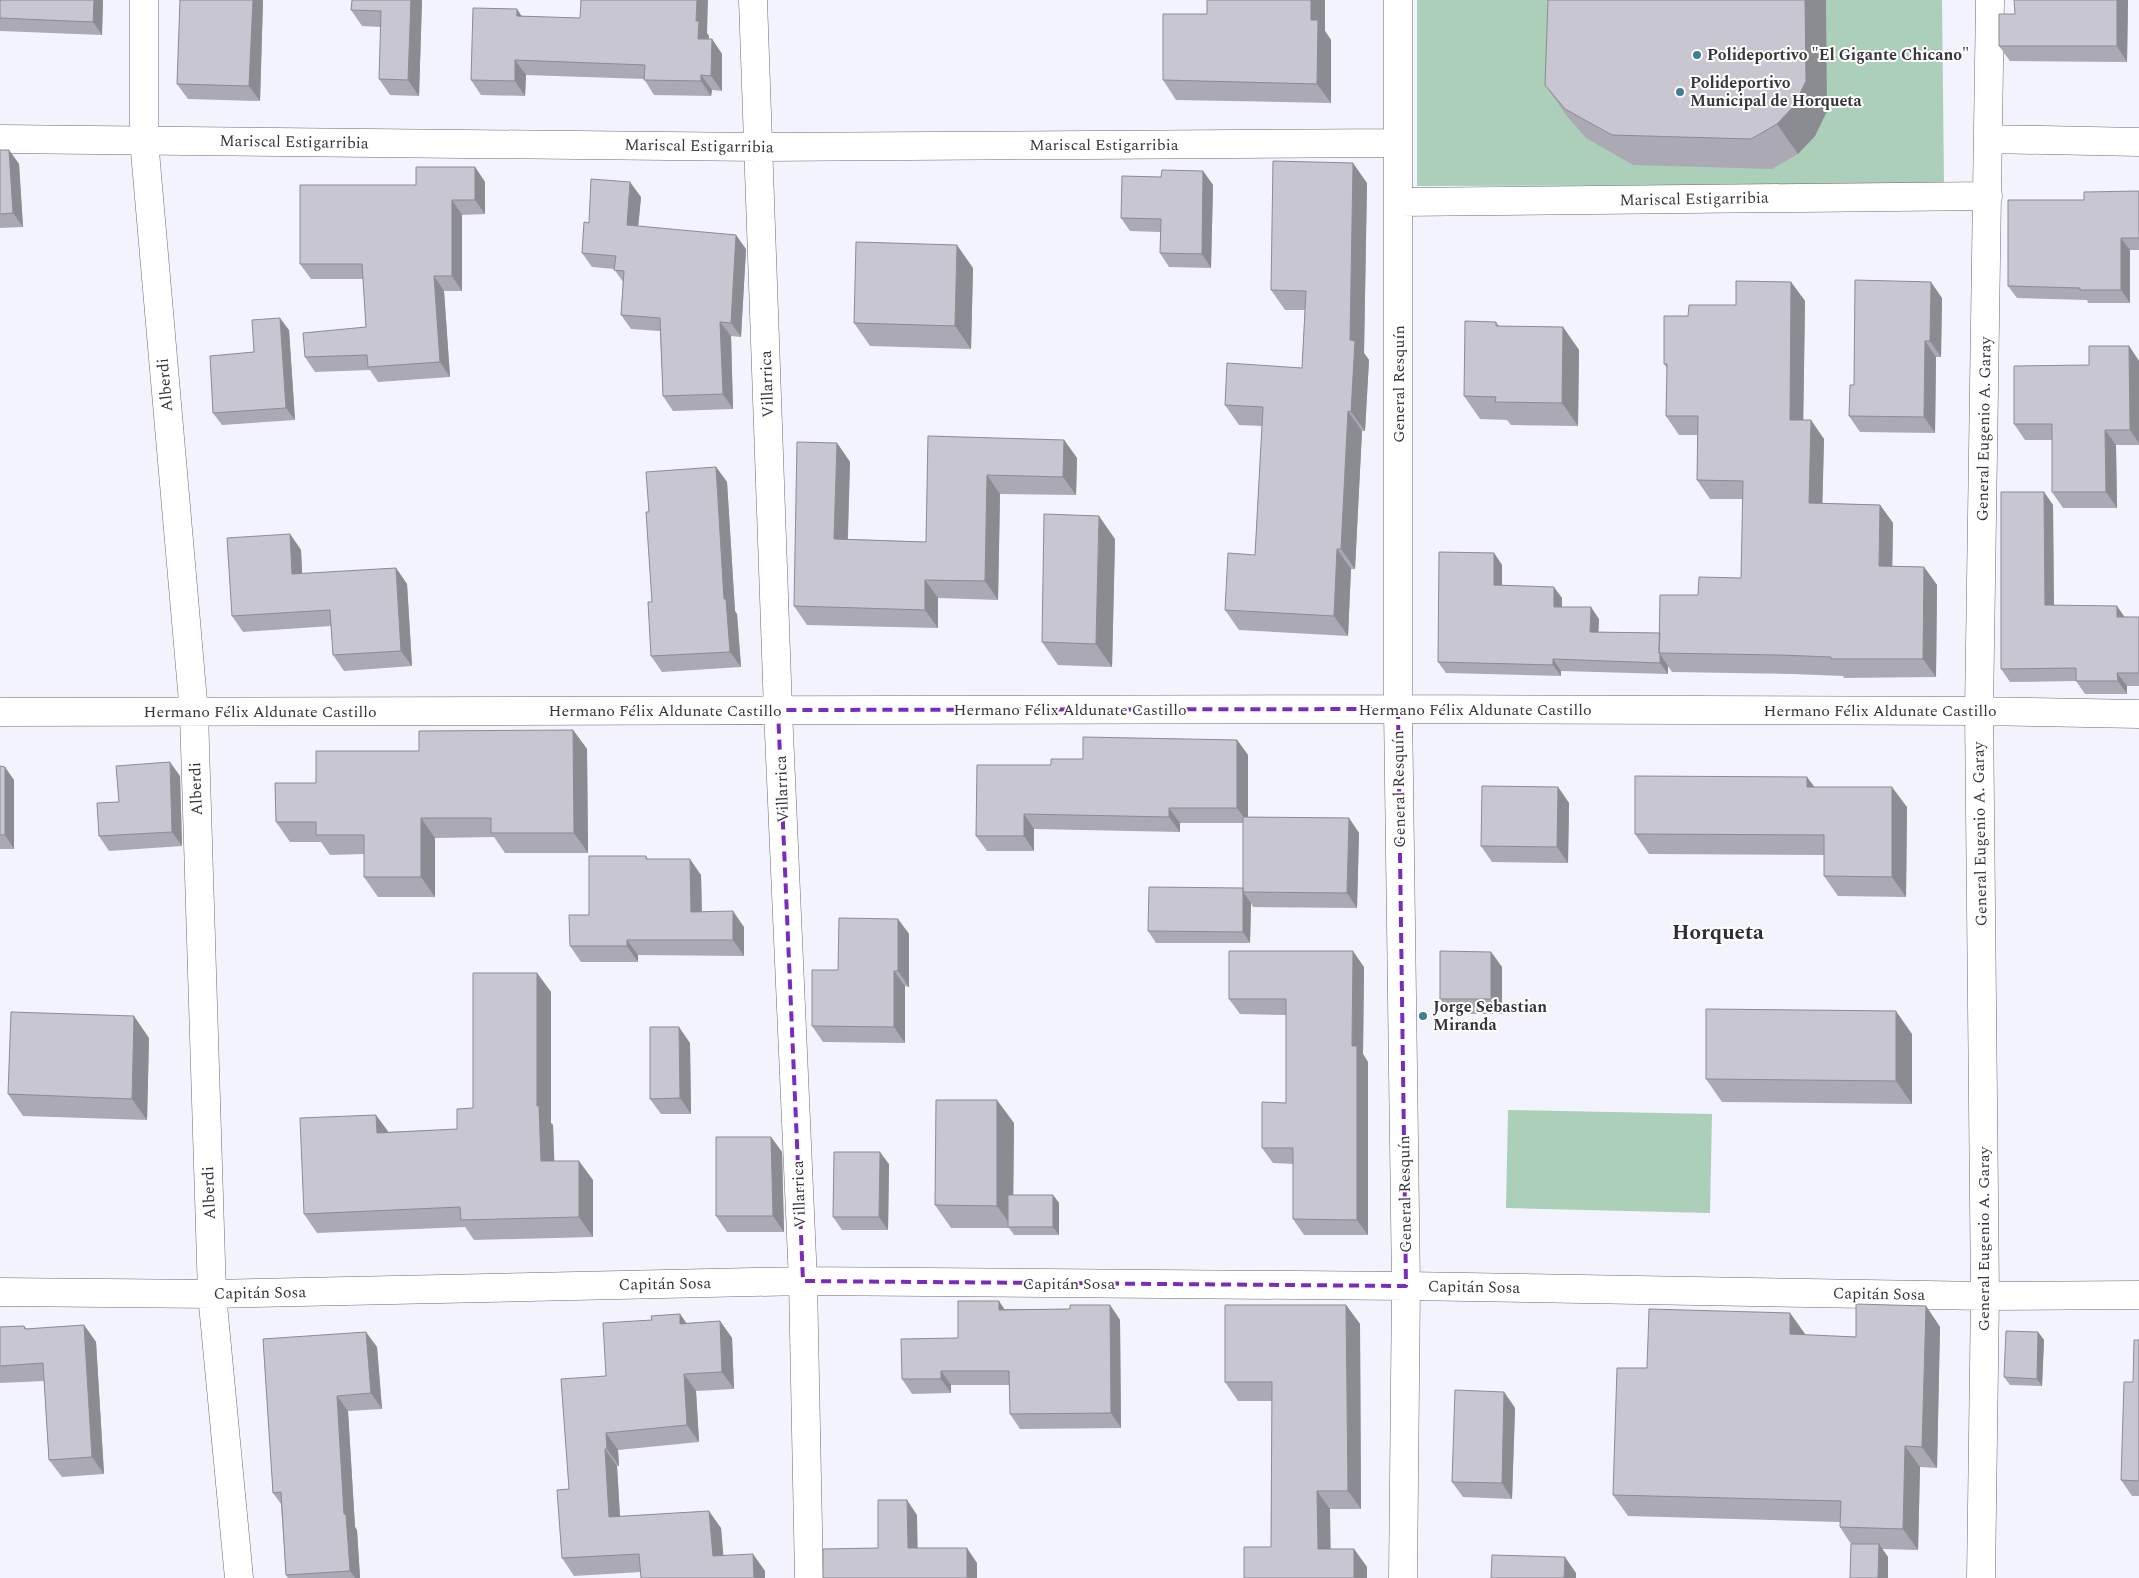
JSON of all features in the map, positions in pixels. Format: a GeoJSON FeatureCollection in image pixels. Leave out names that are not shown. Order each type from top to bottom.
{"type":"FeatureCollection","features":[{"type":"Feature","properties":{"kind":"street","name":"Alberdi"},"geometry":{"type":"LineString","coordinates":[[144,0],[144,140],[194,713],[212,1294],[239,1578]]}},
{"type":"Feature","properties":{"kind":"street","name":"Villarrica"},"geometry":{"type":"LineString","coordinates":[[753,0],[778,710],[803,1282],[809,1578]]}},
{"type":"Feature","properties":{"kind":"street","name":"General Resquín"},"geometry":{"type":"LineString","coordinates":[[1398,0],[1398,710],[1406,1286],[1403,1578]]}},
{"type":"Feature","properties":{"kind":"street","name":"General Eugenio A. Garay"},"geometry":{"type":"LineString","coordinates":[[1981,1578],[1986,1296],[1979,711],[1990,0]]}},
{"type":"Feature","properties":{"kind":"street","name":"Mariscal Estigarribia"},"geometry":{"type":"LineString","coordinates":[[0,138],[758,147],[1398,143]]}},
{"type":"Feature","properties":{"kind":"street"},"geometry":{"type":"LineString","coordinates":[[1988,139],[2139,142]]}},
{"type":"Feature","properties":{"kind":"street","name":"Mariscal Estigarribia"},"geometry":{"type":"LineString","coordinates":[[1399,202],[1988,196]]}},
{"type":"Feature","properties":{"kind":"street","name":"Hermano Félix Aldunate Castillo"},"geometry":{"type":"LineString","coordinates":[[0,712],[1398,710],[1979,711],[2139,714]]}},
{"type":"Feature","properties":{"kind":"street","name":"Capitán Sosa"},"geometry":{"type":"LineString","coordinates":[[0,1292],[212,1294],[803,1282],[1406,1286],[1986,1296],[2139,1295]]}},
{"type":"Feature","properties":{"kind":"highlighted area"},"geometry":{"type":"Polygon","coordinates":[[[1398,709],[1406,1286],[803,1281],[778,710],[1398,709]]]}},
{"type":"Feature","properties":{"kind":"green space","name":"Polideportivo Municipal de Horqueta"},"geometry":{"type":"Polygon","coordinates":[[[1417,0],[1942,0],[1944,185],[1417,186],[1417,0]]]}},
{"type":"Feature","properties":{"kind":"green space"},"geometry":{"type":"Polygon","coordinates":[[[1508,1110],[1712,1114],[1710,1213],[1506,1208],[1508,1110]]]}},
{"type":"Feature","properties":{"kind":"building"},"geometry":{"type":"Polygon","coordinates":[[[0,0],[94,0],[93,22],[0,18],[0,0]]]}},
{"type":"Feature","properties":{"kind":"building"},"geometry":{"type":"Polygon","coordinates":[[[180,0],[253,0],[249,86],[177,84],[180,0]]]}},
{"type":"Feature","properties":{"kind":"building"},"geometry":{"type":"Polygon","coordinates":[[[352,0],[411,0],[408,80],[379,79],[381,11],[351,10],[352,0]]]}},
{"type":"Feature","properties":{"kind":"building"},"geometry":{"type":"Polygon","coordinates":[[[581,0],[697,0],[696,21],[699,21],[698,39],[712,39],[711,76],[701,75],[701,81],[644,80],[645,65],[515,60],[515,81],[471,80],[473,8],[517,9],[517,16],[580,18],[581,0]]]}},
{"type":"Feature","properties":{"kind":"building"},"geometry":{"type":"Polygon","coordinates":[[[1207,0],[1311,0],[1311,20],[1318,20],[1317,84],[1163,80],[1163,14],[1207,14],[1207,0]]]}},
{"type":"Feature","properties":{"kind":"building","name":"Polideportivo \"El Gigante Chicano\""},"geometry":{"type":"Polygon","coordinates":[[[1548,0],[1805,0],[1806,81],[1794,106],[1777,124],[1751,139],[1612,135],[1565,109],[1545,85],[1548,0]]]}},
{"type":"Feature","properties":{"kind":"building"},"geometry":{"type":"Polygon","coordinates":[[[2014,0],[2117,0],[2117,46],[1999,46],[1999,14],[2015,14],[2014,0]]]}},
{"type":"Feature","properties":{"kind":"building"},"geometry":{"type":"Polygon","coordinates":[[[0,150],[9,150],[13,213],[0,214],[0,150]]]}},
{"type":"Feature","properties":{"kind":"building"},"geometry":{"type":"Polygon","coordinates":[[[1273,161],[1353,163],[1350,340],[1355,341],[1351,412],[1348,411],[1341,549],[1337,549],[1334,616],[1225,610],[1228,553],[1255,555],[1263,407],[1225,405],[1227,363],[1302,368],[1306,291],[1271,290],[1273,161]]]}},
{"type":"Feature","properties":{"kind":"building"},"geometry":{"type":"Polygon","coordinates":[[[416,167],[475,167],[475,200],[452,200],[452,276],[434,276],[440,362],[368,367],[367,355],[305,357],[303,333],[366,327],[362,264],[300,264],[300,185],[416,185],[416,167]]]}},
{"type":"Feature","properties":{"kind":"building"},"geometry":{"type":"Polygon","coordinates":[[[1162,170],[1203,171],[1202,254],[1160,253],[1161,219],[1121,218],[1122,176],[1161,177],[1162,170]]]}},
{"type":"Feature","properties":{"kind":"building"},"geometry":{"type":"Polygon","coordinates":[[[591,179],[630,182],[627,225],[736,235],[731,323],[720,322],[723,394],[663,396],[660,318],[621,315],[624,271],[614,270],[616,256],[582,253],[584,222],[589,223],[591,179]]]}},
{"type":"Feature","properties":{"kind":"building"},"geometry":{"type":"Polygon","coordinates":[[[2139,191],[2139,238],[2121,238],[2121,290],[2008,286],[2008,200],[2084,200],[2084,192],[2139,191]]]}},
{"type":"Feature","properties":{"kind":"building"},"geometry":{"type":"Polygon","coordinates":[[[856,242],[957,245],[955,326],[854,323],[856,242]]]}},
{"type":"Feature","properties":{"kind":"building"},"geometry":{"type":"Polygon","coordinates":[[[1855,280],[1931,282],[1930,341],[1925,341],[1924,417],[1849,416],[1850,385],[1854,385],[1855,280]]]}},
{"type":"Feature","properties":{"kind":"building"},"geometry":{"type":"Polygon","coordinates":[[[1736,281],[1791,282],[1790,420],[1811,420],[1809,503],[1880,505],[1879,566],[1924,567],[1923,659],[1831,659],[1831,657],[1780,655],[1659,653],[1660,595],[1698,595],[1699,577],[1741,578],[1743,481],[1697,480],[1698,416],[1666,416],[1667,364],[1664,364],[1664,316],[1688,316],[1689,305],[1736,305],[1736,281]]]}},
{"type":"Feature","properties":{"kind":"building"},"geometry":{"type":"Polygon","coordinates":[[[280,318],[286,408],[213,413],[210,356],[254,352],[252,320],[280,318]]]}},
{"type":"Feature","properties":{"kind":"building"},"geometry":{"type":"Polygon","coordinates":[[[1465,321],[1496,322],[1496,326],[1563,327],[1562,403],[1495,402],[1496,397],[1464,396],[1465,321]]]}},
{"type":"Feature","properties":{"kind":"building"},"geometry":{"type":"Polygon","coordinates":[[[2089,346],[2129,346],[2130,430],[2105,430],[2106,492],[2052,492],[2052,424],[2014,424],[2014,366],[2089,365],[2089,346]]]}},
{"type":"Feature","properties":{"kind":"building"},"geometry":{"type":"Polygon","coordinates":[[[928,436],[1064,440],[1063,477],[987,475],[985,581],[925,580],[925,610],[794,606],[797,442],[837,443],[834,539],[926,542],[928,436]]]}},
{"type":"Feature","properties":{"kind":"building"},"geometry":{"type":"Polygon","coordinates":[[[716,467],[724,599],[726,599],[730,652],[651,656],[648,602],[652,602],[646,512],[649,512],[646,472],[716,467]]]}},
{"type":"Feature","properties":{"kind":"building"},"geometry":{"type":"Polygon","coordinates":[[[2001,492],[2044,492],[2045,605],[2117,606],[2117,617],[2139,617],[2139,673],[2117,673],[2118,681],[2076,681],[2076,668],[2001,669],[2001,492]]]}},
{"type":"Feature","properties":{"kind":"building"},"geometry":{"type":"Polygon","coordinates":[[[1044,514],[1099,516],[1096,644],[1042,642],[1044,514]]]}},
{"type":"Feature","properties":{"kind":"building"},"geometry":{"type":"Polygon","coordinates":[[[290,534],[292,574],[396,568],[401,651],[333,655],[330,610],[232,616],[227,538],[290,534]]]}},
{"type":"Feature","properties":{"kind":"building"},"geometry":{"type":"Polygon","coordinates":[[[1439,552],[1494,553],[1494,585],[1554,587],[1554,607],[1591,607],[1590,632],[1660,633],[1660,663],[1553,659],[1553,665],[1438,662],[1439,552]]]}},
{"type":"Feature","properties":{"kind":"building"},"geometry":{"type":"Polygon","coordinates":[[[573,730],[574,833],[491,833],[491,818],[421,818],[421,877],[364,877],[364,835],[316,835],[316,822],[276,822],[275,783],[316,783],[316,751],[419,751],[419,731],[573,730]]]}},
{"type":"Feature","properties":{"kind":"building"},"geometry":{"type":"Polygon","coordinates":[[[1083,737],[1237,740],[1237,808],[1169,808],[1169,817],[1024,814],[1024,836],[976,836],[977,765],[1051,765],[1051,759],[1083,759],[1083,737]]]}},
{"type":"Feature","properties":{"kind":"building"},"geometry":{"type":"Polygon","coordinates":[[[170,762],[172,832],[99,836],[97,803],[119,802],[116,766],[170,762]]]}},
{"type":"Feature","properties":{"kind":"building"},"geometry":{"type":"Polygon","coordinates":[[[0,766],[5,767],[5,835],[0,835],[0,766]]]}},
{"type":"Feature","properties":{"kind":"building"},"geometry":{"type":"Polygon","coordinates":[[[1635,776],[1807,777],[1807,787],[1892,787],[1892,877],[1824,876],[1824,835],[1635,834],[1635,776]]]}},
{"type":"Feature","properties":{"kind":"building"},"geometry":{"type":"Polygon","coordinates":[[[1482,786],[1558,787],[1557,847],[1481,846],[1482,786]]]}},
{"type":"Feature","properties":{"kind":"building"},"geometry":{"type":"Polygon","coordinates":[[[1243,817],[1349,818],[1347,893],[1243,892],[1243,817]]]}},
{"type":"Feature","properties":{"kind":"building"},"geometry":{"type":"Polygon","coordinates":[[[589,856],[646,856],[646,859],[690,859],[691,912],[733,911],[733,940],[627,940],[627,946],[570,946],[569,915],[589,915],[589,856]]]}},
{"type":"Feature","properties":{"kind":"building"},"geometry":{"type":"Polygon","coordinates":[[[1149,887],[1243,888],[1243,932],[1148,931],[1149,887]]]}},
{"type":"Feature","properties":{"kind":"building"},"geometry":{"type":"Polygon","coordinates":[[[839,918],[898,919],[898,971],[894,971],[894,1027],[812,1026],[812,970],[838,970],[839,918]]]}},
{"type":"Feature","properties":{"kind":"building"},"geometry":{"type":"Polygon","coordinates":[[[1229,951],[1353,951],[1352,1046],[1357,1046],[1357,1220],[1293,1219],[1293,1148],[1262,1148],[1262,1102],[1286,1103],[1286,999],[1229,999],[1229,951]]]}},
{"type":"Feature","properties":{"kind":"building"},"geometry":{"type":"Polygon","coordinates":[[[1440,951],[1491,952],[1491,999],[1440,999],[1440,951]]]}},
{"type":"Feature","properties":{"kind":"building"},"geometry":{"type":"Polygon","coordinates":[[[473,973],[537,973],[537,1106],[539,1106],[541,1161],[579,1161],[579,1217],[461,1220],[460,1207],[304,1214],[300,1118],[376,1115],[377,1133],[457,1129],[457,1109],[473,1108],[473,973]]]}},
{"type":"Feature","properties":{"kind":"building"},"geometry":{"type":"Polygon","coordinates":[[[1706,1009],[1896,1011],[1896,1081],[1706,1079],[1706,1009]]]}},
{"type":"Feature","properties":{"kind":"building"},"geometry":{"type":"Polygon","coordinates":[[[11,1012],[134,1016],[132,1099],[8,1094],[11,1012]]]}},
{"type":"Feature","properties":{"kind":"building"},"geometry":{"type":"Polygon","coordinates":[[[650,1027],[679,1027],[680,1098],[650,1099],[650,1027]]]}},
{"type":"Feature","properties":{"kind":"building"},"geometry":{"type":"Polygon","coordinates":[[[936,1100],[997,1100],[997,1206],[935,1205],[936,1100]]]}},
{"type":"Feature","properties":{"kind":"building"},"geometry":{"type":"Polygon","coordinates":[[[716,1137],[771,1137],[773,1216],[716,1216],[716,1137]]]}},
{"type":"Feature","properties":{"kind":"building"},"geometry":{"type":"Polygon","coordinates":[[[834,1152],[880,1152],[879,1217],[833,1217],[834,1152]]]}},
{"type":"Feature","properties":{"kind":"building"},"geometry":{"type":"Polygon","coordinates":[[[1008,1195],[1053,1195],[1053,1227],[1008,1227],[1008,1195]]]}},
{"type":"Feature","properties":{"kind":"building"},"geometry":{"type":"Polygon","coordinates":[[[958,1301],[999,1301],[999,1310],[1070,1309],[1070,1305],[1110,1305],[1111,1413],[1010,1414],[1009,1371],[941,1371],[941,1379],[902,1379],[901,1339],[958,1338],[958,1301]]]}},
{"type":"Feature","properties":{"kind":"building"},"geometry":{"type":"Polygon","coordinates":[[[1856,1304],[1926,1306],[1922,1447],[1905,1446],[1903,1529],[1840,1527],[1841,1501],[1613,1495],[1617,1368],[1647,1368],[1649,1309],[1790,1313],[1790,1334],[1856,1337],[1856,1304]]]}},
{"type":"Feature","properties":{"kind":"building"},"geometry":{"type":"Polygon","coordinates":[[[1225,1305],[1346,1305],[1348,1491],[1317,1491],[1318,1549],[1354,1549],[1354,1578],[1244,1578],[1244,1547],[1271,1547],[1272,1382],[1225,1382],[1225,1305]]]}},
{"type":"Feature","properties":{"kind":"building"},"geometry":{"type":"Polygon","coordinates":[[[680,1314],[680,1324],[720,1321],[722,1372],[684,1374],[687,1425],[606,1433],[607,1449],[605,1449],[609,1517],[709,1511],[713,1556],[753,1554],[754,1578],[641,1578],[639,1554],[562,1558],[557,1490],[569,1489],[561,1379],[606,1376],[603,1323],[652,1320],[651,1316],[680,1314]]]}},
{"type":"Feature","properties":{"kind":"building"},"geometry":{"type":"Polygon","coordinates":[[[84,1325],[92,1457],[49,1460],[43,1363],[0,1366],[0,1327],[24,1326],[25,1329],[84,1325]]]}},
{"type":"Feature","properties":{"kind":"building"},"geometry":{"type":"Polygon","coordinates":[[[2006,1331],[2038,1332],[2037,1379],[2004,1377],[2006,1331]]]}},
{"type":"Feature","properties":{"kind":"building"},"geometry":{"type":"Polygon","coordinates":[[[366,1332],[371,1393],[337,1396],[344,1514],[346,1514],[350,1571],[286,1575],[281,1492],[273,1493],[263,1339],[366,1332]]]}},
{"type":"Feature","properties":{"kind":"building"},"geometry":{"type":"Polygon","coordinates":[[[2134,1340],[2139,1340],[2139,1481],[2121,1480],[2124,1382],[2133,1382],[2134,1340]]]}},
{"type":"Feature","properties":{"kind":"building"},"geometry":{"type":"Polygon","coordinates":[[[1455,1390],[1504,1392],[1502,1483],[1452,1482],[1455,1390]]]}},
{"type":"Feature","properties":{"kind":"building"},"geometry":{"type":"Polygon","coordinates":[[[878,1500],[907,1500],[908,1548],[967,1548],[967,1578],[823,1578],[823,1549],[878,1548],[878,1500]]]}},
{"type":"Feature","properties":{"kind":"building"},"geometry":{"type":"Polygon","coordinates":[[[1851,1544],[1879,1544],[1878,1578],[1850,1578],[1851,1544]]]}},
{"type":"Feature","properties":{"kind":"building"},"geometry":{"type":"Polygon","coordinates":[[[1492,1555],[1565,1557],[1564,1578],[1491,1578],[1492,1555]]]}},
{"type":"Feature","properties":{"kind":"place","name":"Polideportivo \"El Gigante Chicano\""},"geometry":{"type":"Point","coordinates":[1697,55]}},
{"type":"Feature","properties":{"kind":"place","name":"Polideportivo Municipal de Horqueta"},"geometry":{"type":"Point","coordinates":[1680,92]}},
{"type":"Feature","properties":{"kind":"place","name":"Jorge Sebastian Miranda"},"geometry":{"type":"Point","coordinates":[1423,1016]}},
{"type":"Feature","properties":{"kind":"district","name":"Horqueta"},"geometry":{"type":"Point","coordinates":[1718,933]}}]}
